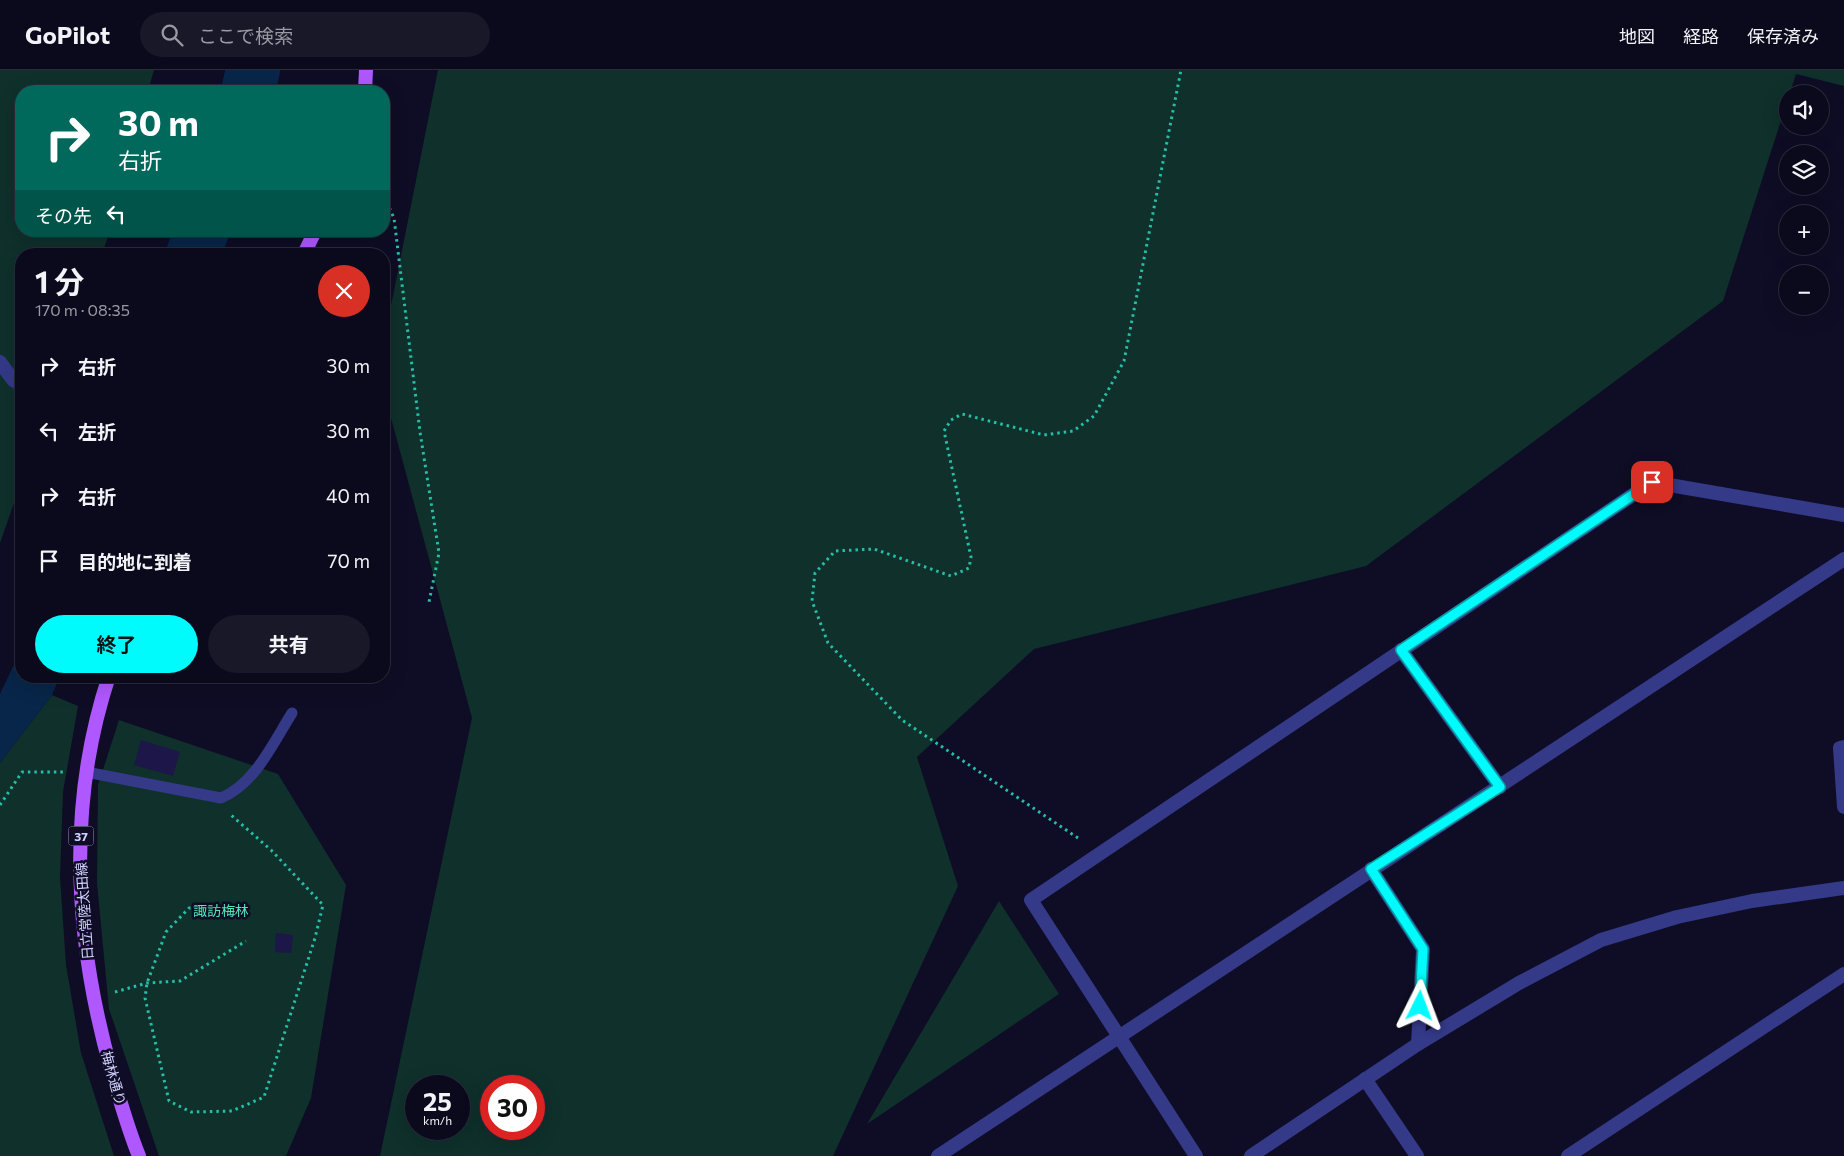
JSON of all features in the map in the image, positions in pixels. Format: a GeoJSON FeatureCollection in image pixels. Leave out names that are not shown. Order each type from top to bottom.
{"type":"FeatureCollection","features":[{"type":"Feature","properties":{"kind":"main road"},"geometry":{"type":"LineString","coordinates":[[365,85],[366,70]]}},
{"type":"Feature","properties":{"kind":"main road","name":"日立常陸太田線"},"geometry":{"type":"LineString","coordinates":[[93,998],[84,941],[79,854],[86,772],[107,683]]}},
{"type":"Feature","properties":{"kind":"main road","name":"梅林通り"},"geometry":{"type":"LineString","coordinates":[[93,998],[126,1122],[139,1156]]}},
{"type":"Feature","properties":{"kind":"street"},"geometry":{"type":"LineString","coordinates":[[0,362],[15,381]]}},
{"type":"Feature","properties":{"kind":"street"},"geometry":{"type":"LineString","coordinates":[[1196,1156],[1031,900],[1652,482],[1844,514]]}},
{"type":"Feature","properties":{"kind":"street"},"geometry":{"type":"LineString","coordinates":[[938,1156],[1844,559]]}},
{"type":"Feature","properties":{"kind":"street"},"geometry":{"type":"LineString","coordinates":[[1401,650],[1500,787]]}},
{"type":"Feature","properties":{"kind":"street"},"geometry":{"type":"LineString","coordinates":[[1844,748],[1840,748],[1844,807]]}},
{"type":"Feature","properties":{"kind":"street"},"geometry":{"type":"LineString","coordinates":[[1371,869],[1423,949],[1418,1044]]}},
{"type":"Feature","properties":{"kind":"street"},"geometry":{"type":"LineString","coordinates":[[1251,1156],[1418,1044],[1519,983],[1601,940],[1677,917],[1752,901],[1844,888]]}},
{"type":"Feature","properties":{"kind":"street"},"geometry":{"type":"LineString","coordinates":[[1568,1156],[1844,974]]}},
{"type":"Feature","properties":{"kind":"street"},"geometry":{"type":"LineString","coordinates":[[1365,1079],[1417,1156]]}},
{"type":"Feature","properties":{"kind":"lane"},"geometry":{"type":"LineString","coordinates":[[86,772],[201,796],[220,798],[232,793],[249,777],[264,758],[292,713]]}},
{"type":"Feature","properties":{"kind":"path"},"geometry":{"type":"LineString","coordinates":[[1078,838],[902,720],[828,643],[812,601],[815,572],[835,552],[874,549],[951,576],[968,568],[971,557],[944,431],[951,420],[962,414],[1044,435],[1073,431],[1094,416],[1124,361],[1181,70]]}},
{"type":"Feature","properties":{"kind":"path"},"geometry":{"type":"LineString","coordinates":[[390,209],[394,218],[420,432],[439,553],[430,602]]}},
{"type":"Feature","properties":{"kind":"path"},"geometry":{"type":"LineString","coordinates":[[0,805],[22,772],[86,772]]}},
{"type":"Feature","properties":{"kind":"path"},"geometry":{"type":"LineString","coordinates":[[198,908],[189,908],[166,932],[147,983],[145,998],[169,1100],[191,1112],[232,1111],[264,1097],[315,938],[323,905],[271,850],[228,812],[209,804],[201,796]]}},
{"type":"Feature","properties":{"kind":"path"},"geometry":{"type":"LineString","coordinates":[[93,998],[147,983],[180,981],[246,941]]}},
{"type":"Feature","properties":{"kind":"green space"},"geometry":{"type":"Polygon","coordinates":[[[0,70],[154,70],[150,85],[15,85],[15,237],[108,237],[104,248],[15,248],[15,500],[0,543],[0,70]]]}},
{"type":"Feature","properties":{"kind":"green space"},"geometry":{"type":"Polygon","coordinates":[[[438,70],[1844,70],[1844,86],[1796,74],[1792,85],[1779,85],[1779,127],[1723,301],[1366,566],[1034,649],[917,757],[958,886],[833,1156],[380,1156],[472,718],[390,414],[390,311],[438,70]]]}},
{"type":"Feature","properties":{"kind":"green space"},"geometry":{"type":"Polygon","coordinates":[[[52,695],[78,706],[63,792],[60,877],[66,965],[81,1053],[114,1156],[0,1156],[0,763],[52,695]]]}},
{"type":"Feature","properties":{"kind":"green space","name":"諏訪梅林"},"geometry":{"type":"Polygon","coordinates":[[[119,720],[278,774],[346,885],[311,1098],[286,1156],[159,1156],[109,1009],[97,883],[98,785],[119,720]]]}},
{"type":"Feature","properties":{"kind":"green space"},"geometry":{"type":"Polygon","coordinates":[[[999,901],[1059,994],[867,1124],[999,901]]]}},
{"type":"Feature","properties":{"kind":"water"},"geometry":{"type":"Polygon","coordinates":[[[15,663],[15,683],[57,683],[52,695],[0,763],[0,694],[15,663]]]}},
{"type":"Feature","properties":{"kind":"building"},"geometry":{"type":"Polygon","coordinates":[[[141,740],[180,752],[173,776],[134,765],[141,740]]]}},
{"type":"Feature","properties":{"kind":"building"},"geometry":{"type":"Polygon","coordinates":[[[276,933],[293,935],[291,953],[275,952],[276,933]]]}},
{"type":"Feature","properties":{"kind":"waterway"},"geometry":{"type":"LineString","coordinates":[[249,85],[253,70]]}},
{"type":"Feature","properties":{"kind":"waterway"},"geometry":{"type":"LineString","coordinates":[[195,248],[200,237]]}},
{"type":"Feature","properties":{"kind":"route"},"geometry":{"type":"LineString","coordinates":[[1420,1006],[1423,949],[1371,869],[1500,787],[1401,650],[1652,482]]}}]}
